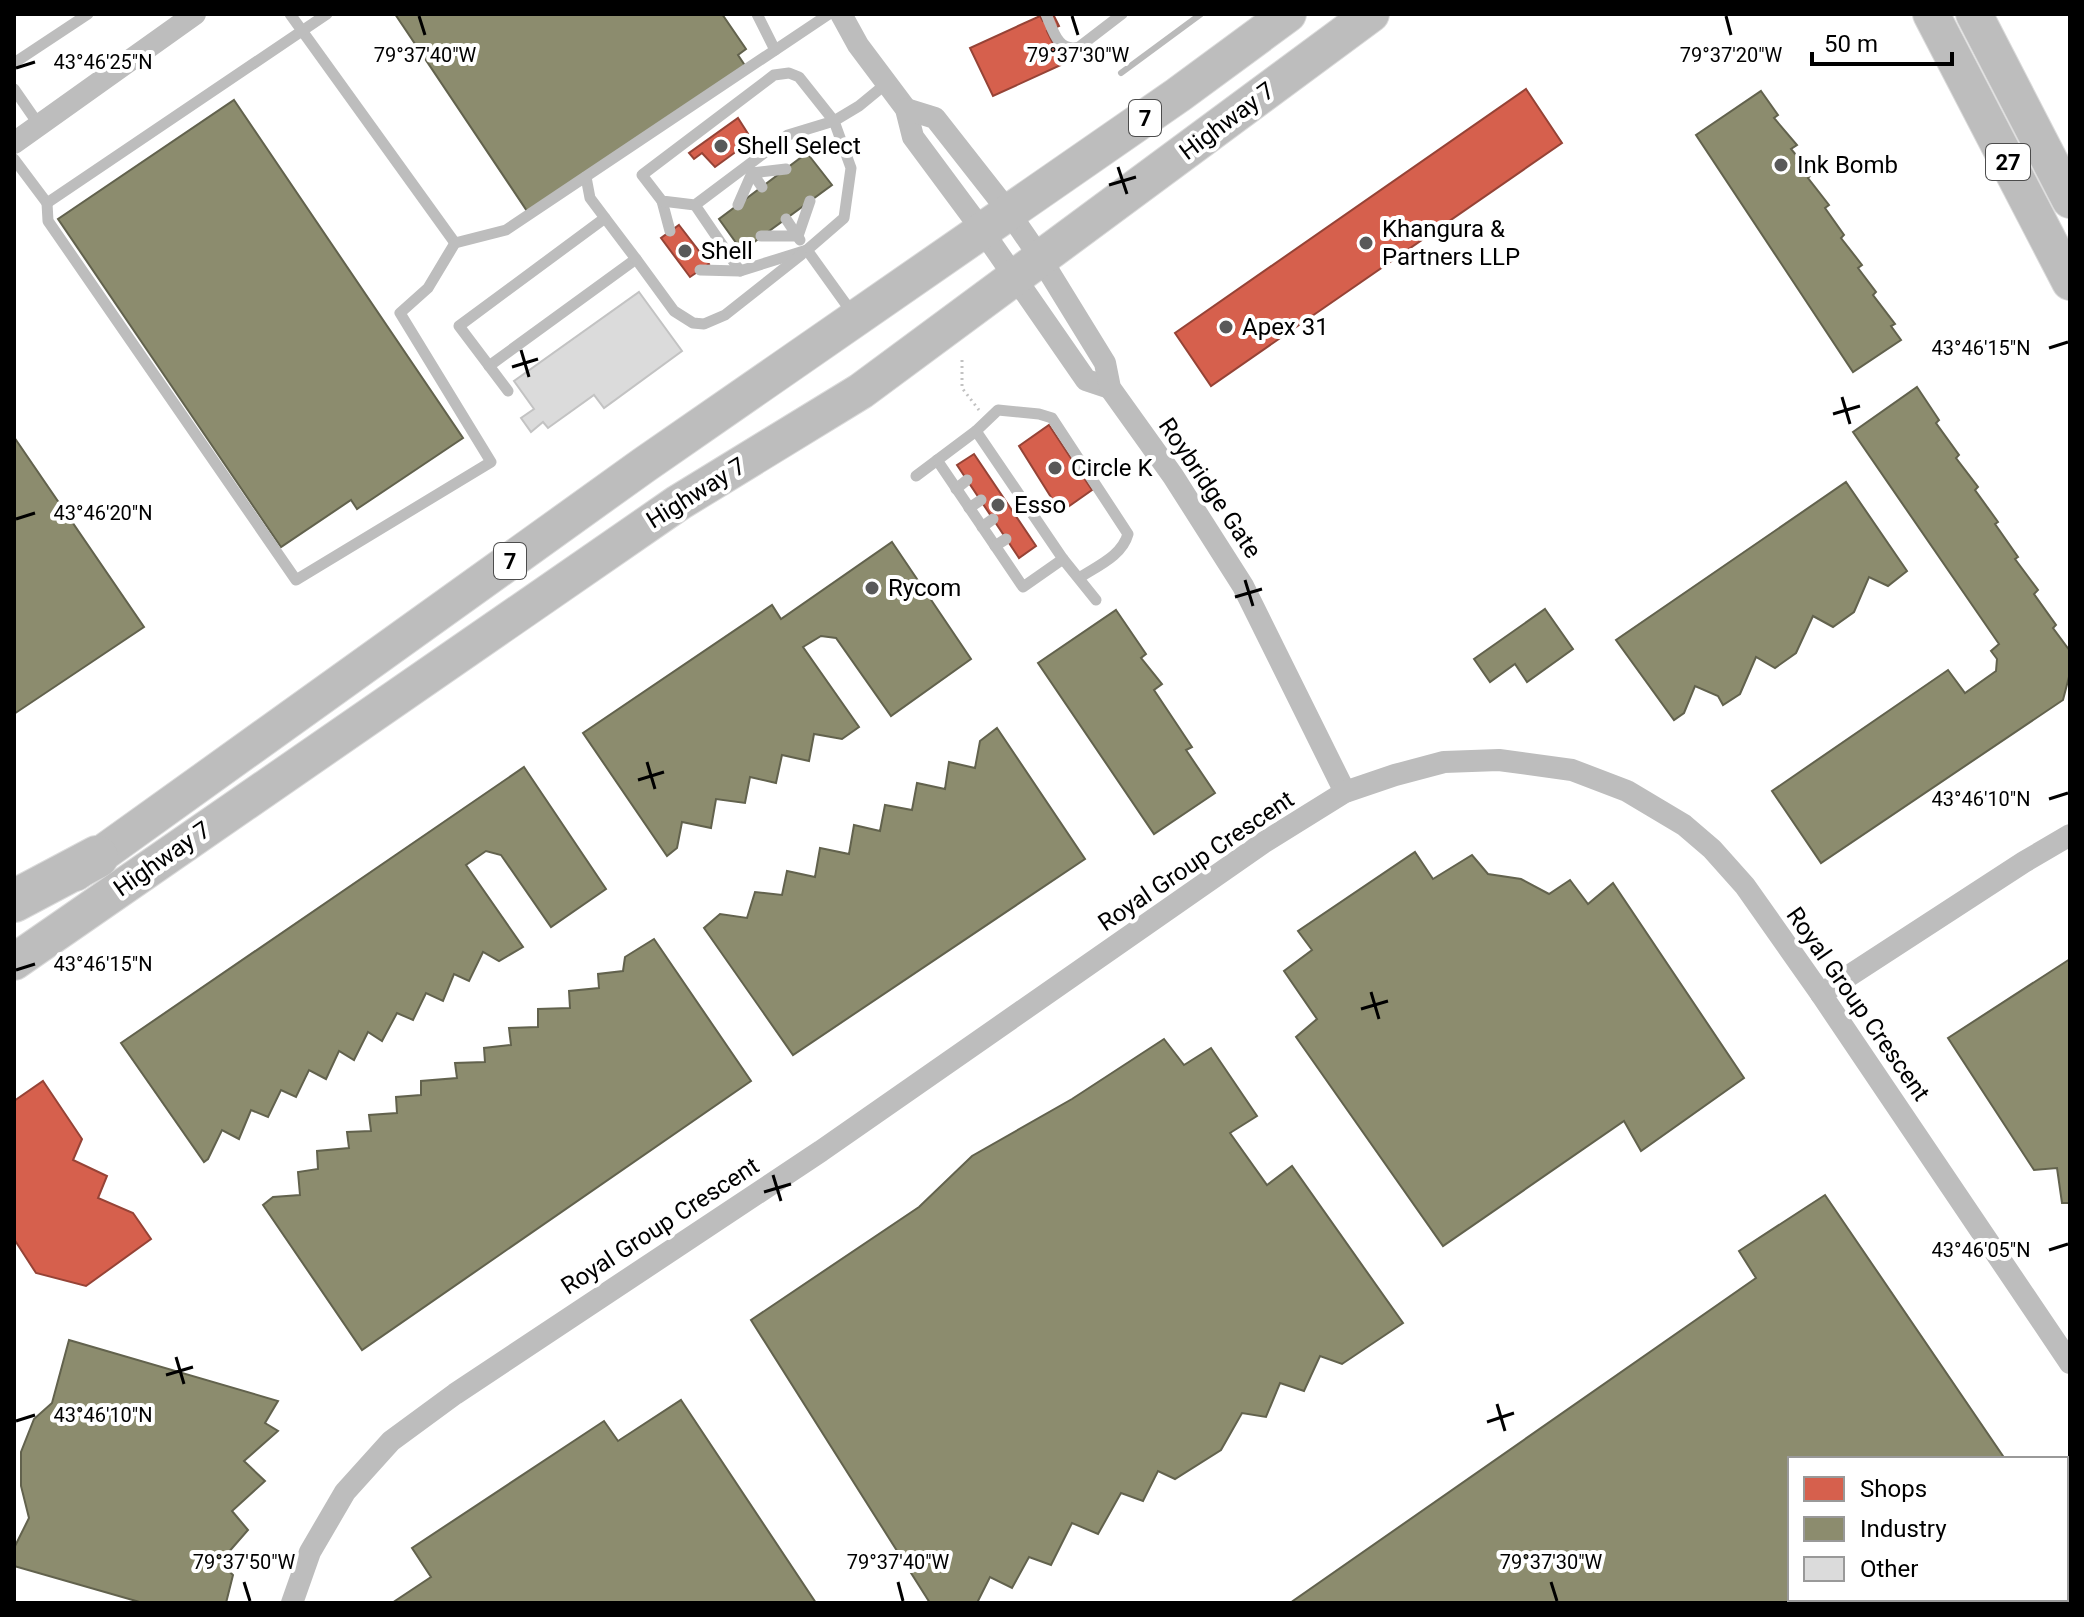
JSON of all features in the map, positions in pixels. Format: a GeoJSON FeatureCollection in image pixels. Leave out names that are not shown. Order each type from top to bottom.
{"type":"FeatureCollection","features":[{"type":"Feature","properties":{"kind":"highway"},"geometry":{"type":"LineString","coordinates":[[14,901],[97,857]]}},
{"type":"Feature","properties":{"kind":"main road","name":"Highway 7"},"geometry":{"type":"LineString","coordinates":[[14,962],[678,503],[861,391],[1371,14]]}},
{"type":"Feature","properties":{"kind":"main road","name":"Highway 7"},"geometry":{"type":"LineString","coordinates":[[14,916],[631,474],[1178,95],[1281,16]]}},
{"type":"Feature","properties":{"kind":"main road","name":"27"},"geometry":{"type":"LineString","coordinates":[[1976,17],[2070,200]]}},
{"type":"Feature","properties":{"kind":"main road","name":"27"},"geometry":{"type":"LineString","coordinates":[[1934,23],[2070,282]]}},
{"type":"Feature","properties":{"kind":"street"},"geometry":{"type":"LineString","coordinates":[[14,143],[195,14]]}},
{"type":"Feature","properties":{"kind":"street"},"geometry":{"type":"LineString","coordinates":[[841,14],[858,45],[906,109],[913,137],[995,220]]}},
{"type":"Feature","properties":{"kind":"street"},"geometry":{"type":"LineString","coordinates":[[906,109],[935,118],[1027,269]]}},
{"type":"Feature","properties":{"kind":"street","name":"Roybridge Gate"},"geometry":{"type":"LineString","coordinates":[[995,220],[1027,269],[1086,380],[1110,388]]}},
{"type":"Feature","properties":{"kind":"street","name":"Roybridge Gate"},"geometry":{"type":"LineString","coordinates":[[1027,269],[1105,363],[1110,388],[1209,529],[1243,586],[1345,792]]}},
{"type":"Feature","properties":{"kind":"street","name":"Royal Group Crescent"},"geometry":{"type":"LineString","coordinates":[[292,1603],[310,1552],[345,1492],[391,1441],[455,1394],[821,1151],[1263,843],[1345,792],[1444,762],[1499,760],[1572,770],[1627,791],[1684,825],[1712,849],[1745,886],[1821,994],[2070,1363]]}},
{"type":"Feature","properties":{"kind":"street"},"geometry":{"type":"LineString","coordinates":[[1821,994],[2070,835]]}},
{"type":"Feature","properties":{"kind":"lane"},"geometry":{"type":"LineString","coordinates":[[14,63],[88,14]]}},
{"type":"Feature","properties":{"kind":"lane"},"geometry":{"type":"LineString","coordinates":[[290,14],[455,243]]}},
{"type":"Feature","properties":{"kind":"lane"},"geometry":{"type":"LineString","coordinates":[[47,203],[327,14]]}},
{"type":"Feature","properties":{"kind":"lane"},"geometry":{"type":"LineString","coordinates":[[757,14],[775,50]]}},
{"type":"Feature","properties":{"kind":"lane"},"geometry":{"type":"LineString","coordinates":[[14,159],[47,203],[48,221],[296,580],[491,462],[400,313],[428,288],[455,243],[506,230],[829,14]]}},
{"type":"Feature","properties":{"kind":"lane"},"geometry":{"type":"LineString","coordinates":[[1046,14],[1059,42],[1072,49],[1122,14]]}},
{"type":"Feature","properties":{"kind":"lane"},"geometry":{"type":"LineString","coordinates":[[586,177],[590,198],[682,319],[704,324],[725,315],[844,218],[851,168],[834,121],[799,77],[789,73],[774,75],[642,175],[662,201],[670,231]]}},
{"type":"Feature","properties":{"kind":"lane"},"geometry":{"type":"LineString","coordinates":[[662,201],[695,205],[750,170],[788,135],[834,121],[887,83]]}},
{"type":"Feature","properties":{"kind":"lane"},"geometry":{"type":"LineString","coordinates":[[14,89],[39,125]]}},
{"type":"Feature","properties":{"kind":"lane"},"geometry":{"type":"LineString","coordinates":[[750,170],[786,169]]}},
{"type":"Feature","properties":{"kind":"lane"},"geometry":{"type":"LineString","coordinates":[[750,170],[762,187]]}},
{"type":"Feature","properties":{"kind":"lane"},"geometry":{"type":"LineString","coordinates":[[738,205],[750,170]]}},
{"type":"Feature","properties":{"kind":"lane"},"geometry":{"type":"LineString","coordinates":[[798,236],[810,201]]}},
{"type":"Feature","properties":{"kind":"lane"},"geometry":{"type":"LineString","coordinates":[[695,205],[740,271]]}},
{"type":"Feature","properties":{"kind":"lane"},"geometry":{"type":"LineString","coordinates":[[508,391],[459,326],[605,218]]}},
{"type":"Feature","properties":{"kind":"lane"},"geometry":{"type":"LineString","coordinates":[[786,219],[856,318]]}},
{"type":"Feature","properties":{"kind":"lane"},"geometry":{"type":"LineString","coordinates":[[761,236],[798,236]]}},
{"type":"Feature","properties":{"kind":"lane"},"geometry":{"type":"LineString","coordinates":[[700,270],[740,271],[807,250]]}},
{"type":"Feature","properties":{"kind":"lane"},"geometry":{"type":"LineString","coordinates":[[489,366],[636,259]]}},
{"type":"Feature","properties":{"kind":"lane"},"geometry":{"type":"LineString","coordinates":[[916,476],[976,431],[998,410],[1052,418],[1128,534],[1125,544],[1115,554],[1079,578]]}},
{"type":"Feature","properties":{"kind":"lane"},"geometry":{"type":"LineString","coordinates":[[976,431],[1063,559],[1096,600]]}},
{"type":"Feature","properties":{"kind":"lane"},"geometry":{"type":"LineString","coordinates":[[937,460],[1023,587],[1063,559]]}},
{"type":"Feature","properties":{"kind":"lane"},"geometry":{"type":"LineString","coordinates":[[984,469],[996,461]]}},
{"type":"Feature","properties":{"kind":"lane"},"geometry":{"type":"LineString","coordinates":[[956,489],[967,480]]}},
{"type":"Feature","properties":{"kind":"lane"},"geometry":{"type":"LineString","coordinates":[[998,489],[1010,481]]}},
{"type":"Feature","properties":{"kind":"lane"},"geometry":{"type":"LineString","coordinates":[[969,508],[981,500]]}},
{"type":"Feature","properties":{"kind":"lane"},"geometry":{"type":"LineString","coordinates":[[1010,508],[1022,500]]}},
{"type":"Feature","properties":{"kind":"lane"},"geometry":{"type":"LineString","coordinates":[[982,527],[993,519]]}},
{"type":"Feature","properties":{"kind":"lane"},"geometry":{"type":"LineString","coordinates":[[1024,527],[1036,519]]}},
{"type":"Feature","properties":{"kind":"lane"},"geometry":{"type":"LineString","coordinates":[[995,546],[1006,539]]}},
{"type":"Feature","properties":{"kind":"path"},"geometry":{"type":"LineString","coordinates":[[962,360],[962,388],[987,420]]}},
{"type":"Feature","properties":{"kind":"building: Shops"},"geometry":{"type":"Polygon","coordinates":[[[1040,16],[1043,21],[1054,16],[1059,26],[1047,31],[1063,64],[993,96],[970,48],[1040,16]]]}},
{"type":"Feature","properties":{"kind":"building: Shops"},"geometry":{"type":"Polygon","coordinates":[[[1526,89],[1562,143],[1211,386],[1175,333],[1526,89]]]}},
{"type":"Feature","properties":{"kind":"building: Shops","name":"Shell Select"},"geometry":{"type":"Polygon","coordinates":[[[738,118],[752,140],[715,167],[702,153],[694,159],[689,153],[738,118]]]}},
{"type":"Feature","properties":{"kind":"building: Shops","name":"Shell"},"geometry":{"type":"Polygon","coordinates":[[[679,225],[709,264],[690,277],[661,238],[679,225]]]}},
{"type":"Feature","properties":{"kind":"building: Shops","name":"Circle K"},"geometry":{"type":"Polygon","coordinates":[[[1049,425],[1092,490],[1065,509],[1058,498],[1054,502],[1019,446],[1049,425]]]}},
{"type":"Feature","properties":{"kind":"building: Shops"},"geometry":{"type":"Polygon","coordinates":[[[974,454],[1036,546],[1019,558],[957,465],[974,454]]]}},
{"type":"Feature","properties":{"kind":"building: Shops"},"geometry":{"type":"Polygon","coordinates":[[[43,1081],[82,1139],[73,1160],[107,1176],[98,1198],[133,1213],[151,1239],[86,1286],[36,1273],[14,1239],[14,1101],[43,1081]]]}},
{"type":"Feature","properties":{"kind":"building: Industry"},"geometry":{"type":"Polygon","coordinates":[[[395,14],[722,14],[746,49],[738,55],[746,67],[529,214],[395,14]]]}},
{"type":"Feature","properties":{"kind":"building: Industry"},"geometry":{"type":"Polygon","coordinates":[[[1761,91],[1778,115],[1774,118],[1797,145],[1791,149],[1812,174],[1808,178],[1829,205],[1825,208],[1844,235],[1841,238],[1862,265],[1858,268],[1876,292],[1873,295],[1895,324],[1891,326],[1901,340],[1853,372],[1696,135],[1761,91]]]}},
{"type":"Feature","properties":{"kind":"building: Industry"},"geometry":{"type":"Polygon","coordinates":[[[234,100],[463,438],[357,509],[351,500],[281,547],[58,219],[234,100]]]}},
{"type":"Feature","properties":{"kind":"building: Industry"},"geometry":{"type":"Polygon","coordinates":[[[807,153],[832,185],[742,251],[719,219],[807,153]]]}},
{"type":"Feature","properties":{"kind":"building: Industry"},"geometry":{"type":"Polygon","coordinates":[[[1917,387],[1939,420],[1936,423],[1959,455],[1956,458],[1978,487],[1975,490],[1998,522],[1995,524],[2018,557],[2015,559],[2038,590],[2034,594],[2070,651],[2070,673],[2063,700],[1821,863],[1772,791],[1948,670],[1965,693],[1996,671],[1997,659],[1991,651],[1999,644],[1853,432],[1917,387]]]}},
{"type":"Feature","properties":{"kind":"building: Industry"},"geometry":{"type":"Polygon","coordinates":[[[14,437],[144,627],[14,714],[14,437]]]}},
{"type":"Feature","properties":{"kind":"building: Industry"},"geometry":{"type":"Polygon","coordinates":[[[1846,482],[1907,571],[1888,586],[1869,577],[1854,612],[1833,627],[1813,616],[1796,653],[1775,668],[1756,657],[1740,694],[1723,705],[1718,696],[1695,686],[1684,713],[1674,720],[1616,640],[1846,482]]]}},
{"type":"Feature","properties":{"kind":"building: Industry"},"geometry":{"type":"Polygon","coordinates":[[[892,542],[971,659],[891,716],[836,638],[821,636],[803,647],[859,727],[842,739],[814,734],[809,761],[782,755],[776,783],[750,777],[745,803],[716,799],[711,828],[682,822],[677,848],[667,856],[583,733],[772,605],[781,619],[892,542]]]}},
{"type":"Feature","properties":{"kind":"building: Industry"},"geometry":{"type":"Polygon","coordinates":[[[1545,609],[1573,649],[1527,682],[1515,664],[1490,682],[1474,659],[1545,609]]]}},
{"type":"Feature","properties":{"kind":"building: Industry"},"geometry":{"type":"Polygon","coordinates":[[[1116,610],[1146,654],[1141,658],[1162,684],[1154,690],[1192,747],[1186,750],[1215,793],[1154,834],[1038,663],[1116,610]]]}},
{"type":"Feature","properties":{"kind":"building: Industry"},"geometry":{"type":"Polygon","coordinates":[[[997,728],[1085,859],[793,1055],[704,928],[720,914],[747,918],[755,892],[782,895],[787,871],[815,877],[820,848],[849,854],[854,825],[880,831],[885,805],[912,810],[917,783],[945,789],[949,762],[975,768],[980,741],[997,728]]]}},
{"type":"Feature","properties":{"kind":"building: Industry"},"geometry":{"type":"Polygon","coordinates":[[[524,767],[606,889],[551,927],[501,855],[486,851],[466,865],[523,947],[499,961],[483,952],[469,981],[454,974],[443,1001],[426,993],[413,1020],[397,1013],[382,1041],[368,1032],[354,1060],[339,1051],[326,1079],[309,1070],[296,1097],[281,1090],[268,1117],[251,1110],[239,1139],[222,1130],[204,1162],[121,1043],[524,767]]]}},
{"type":"Feature","properties":{"kind":"building: Industry"},"geometry":{"type":"Polygon","coordinates":[[[1415,852],[1433,879],[1472,855],[1488,874],[1521,879],[1549,894],[1570,880],[1588,904],[1613,883],[1744,1078],[1641,1151],[1624,1121],[1443,1246],[1296,1037],[1317,1019],[1284,971],[1312,950],[1298,931],[1415,852]]]}},
{"type":"Feature","properties":{"kind":"building: Industry"},"geometry":{"type":"Polygon","coordinates":[[[654,939],[751,1081],[362,1350],[263,1205],[273,1197],[300,1195],[298,1172],[318,1169],[317,1151],[349,1148],[347,1132],[371,1131],[369,1115],[397,1113],[396,1097],[421,1095],[421,1081],[457,1078],[455,1063],[485,1062],[484,1048],[511,1045],[509,1028],[538,1027],[538,1009],[570,1008],[569,991],[599,988],[598,974],[623,971],[625,957],[654,939]]]}},
{"type":"Feature","properties":{"kind":"building: Industry"},"geometry":{"type":"Polygon","coordinates":[[[2070,959],[2070,1203],[2062,1203],[2057,1168],[2034,1170],[1948,1038],[2070,959]]]}},
{"type":"Feature","properties":{"kind":"building: Industry"},"geometry":{"type":"Polygon","coordinates":[[[1164,1039],[1184,1065],[1211,1048],[1257,1116],[1230,1133],[1267,1185],[1292,1166],[1403,1323],[1342,1364],[1320,1356],[1304,1391],[1280,1383],[1266,1417],[1242,1413],[1221,1450],[1175,1479],[1158,1471],[1143,1501],[1121,1493],[1098,1534],[1072,1523],[1051,1565],[1029,1557],[1012,1588],[990,1577],[977,1603],[930,1603],[751,1320],[919,1207],[972,1156],[1072,1099],[1164,1039]]]}},
{"type":"Feature","properties":{"kind":"building: Industry"},"geometry":{"type":"Polygon","coordinates":[[[1825,1195],[2004,1457],[1788,1457],[1788,1601],[2068,1601],[2068,1597],[2070,1601],[1290,1603],[1756,1278],[1739,1251],[1825,1195]]]}},
{"type":"Feature","properties":{"kind":"building: Industry"},"geometry":{"type":"Polygon","coordinates":[[[69,1340],[278,1401],[265,1423],[278,1431],[244,1461],[265,1481],[232,1511],[248,1530],[220,1562],[233,1575],[226,1603],[143,1603],[14,1566],[14,1548],[29,1518],[21,1486],[21,1452],[34,1419],[52,1403],[69,1340]]]}},
{"type":"Feature","properties":{"kind":"building: Industry"},"geometry":{"type":"Polygon","coordinates":[[[681,1400],[816,1603],[392,1603],[431,1577],[412,1548],[604,1421],[618,1441],[681,1400]]]}},
{"type":"Feature","properties":{"kind":"building: Other"},"geometry":{"type":"Polygon","coordinates":[[[639,292],[682,351],[604,408],[594,395],[548,428],[543,422],[531,432],[521,418],[534,409],[514,381],[639,292]]]}},
{"type":"Feature","properties":{"kind":"waterway"},"geometry":{"type":"LineString","coordinates":[[1121,73],[1201,14]]}},
{"type":"Feature","properties":{"kind":"place","name":"Shell Select"},"geometry":{"type":"Point","coordinates":[721,146]}},
{"type":"Feature","properties":{"kind":"place","name":"Ink Bomb"},"geometry":{"type":"Point","coordinates":[1781,165]}},
{"type":"Feature","properties":{"kind":"place","name":"Khangura & Partners LLP"},"geometry":{"type":"Point","coordinates":[1366,243]}},
{"type":"Feature","properties":{"kind":"place","name":"Shell"},"geometry":{"type":"Point","coordinates":[685,251]}},
{"type":"Feature","properties":{"kind":"place","name":"Apex 31"},"geometry":{"type":"Point","coordinates":[1226,327]}},
{"type":"Feature","properties":{"kind":"place","name":"Circle K"},"geometry":{"type":"Point","coordinates":[1055,468]}},
{"type":"Feature","properties":{"kind":"place","name":"Esso"},"geometry":{"type":"Point","coordinates":[998,505]}},
{"type":"Feature","properties":{"kind":"place","name":"Rycom"},"geometry":{"type":"Point","coordinates":[872,588]}}]}
